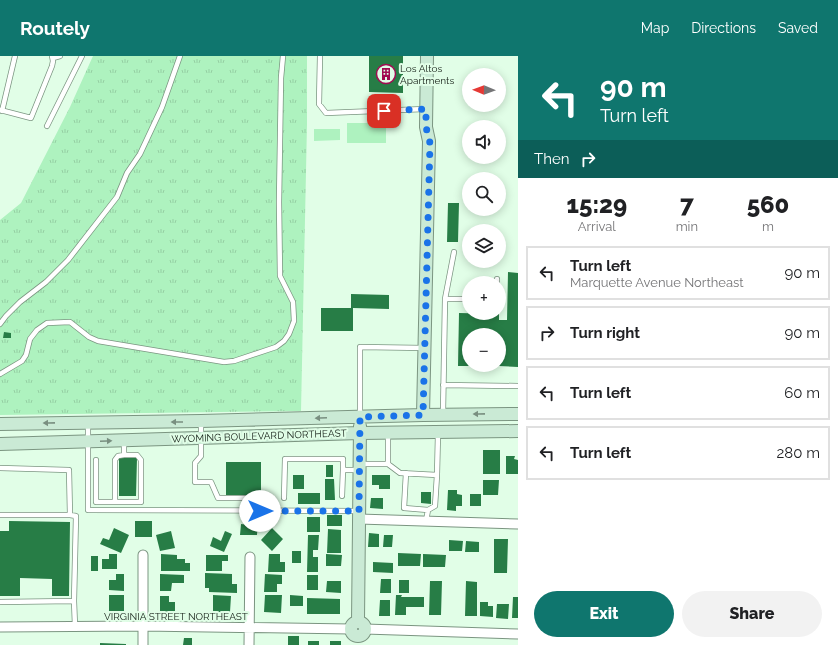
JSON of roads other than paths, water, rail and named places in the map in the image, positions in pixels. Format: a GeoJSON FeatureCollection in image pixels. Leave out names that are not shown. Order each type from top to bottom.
{"type":"FeatureCollection","features":[{"type":"Feature","properties":{"kind":"main road"},"geometry":{"type":"LineString","coordinates":[[423,415],[430,143],[426,127],[427,56]]}},
{"type":"Feature","properties":{"kind":"main road","name":"WYOMING BOULEVARD NORTHEAST"},"geometry":{"type":"LineString","coordinates":[[0,424],[518,414]]}},
{"type":"Feature","properties":{"kind":"main road"},"geometry":{"type":"LineString","coordinates":[[358,632],[360,417]]}},
{"type":"Feature","properties":{"kind":"main road","name":"WYOMING BOULEVARD NORTHEAST"},"geometry":{"type":"LineString","coordinates":[[0,444],[388,432],[518,431]]}},
{"type":"Feature","properties":{"kind":"street"},"geometry":{"type":"LineString","coordinates":[[359,515],[426,521],[518,524]]}},
{"type":"Feature","properties":{"kind":"street"},"geometry":{"type":"LineString","coordinates":[[143,555],[143,645]]}},
{"type":"Feature","properties":{"kind":"street"},"geometry":{"type":"LineString","coordinates":[[250,557],[250,645]]}},
{"type":"Feature","properties":{"kind":"street","name":"VIRGINIA STREET NORTHEAST"},"geometry":{"type":"LineString","coordinates":[[0,627],[250,627],[358,632],[518,634]]}},
{"type":"Feature","properties":{"kind":"lane"},"geometry":{"type":"LineString","coordinates":[[15,56],[1,111],[31,118],[52,66],[52,57],[60,56]]}},
{"type":"Feature","properties":{"kind":"lane"},"geometry":{"type":"LineString","coordinates":[[47,126],[82,56]]}},
{"type":"Feature","properties":{"kind":"lane"},"geometry":{"type":"LineString","coordinates":[[0,324],[20,302],[46,282],[68,260],[117,197],[128,173],[140,154],[162,107],[180,56]]}},
{"type":"Feature","properties":{"kind":"lane"},"geometry":{"type":"LineString","coordinates":[[0,374],[22,361],[26,355],[30,339],[37,330],[47,323],[70,322],[89,337],[98,341],[224,362],[234,361],[276,347],[284,341],[292,328],[294,321],[294,310],[280,276],[279,202],[281,78],[283,56]]}},
{"type":"Feature","properties":{"kind":"lane"},"geometry":{"type":"LineString","coordinates":[[320,56],[319,104],[326,113],[426,109]]}},
{"type":"Feature","properties":{"kind":"lane"},"geometry":{"type":"LineString","coordinates":[[443,415],[445,299],[454,252]]}},
{"type":"Feature","properties":{"kind":"lane"},"geometry":{"type":"LineString","coordinates":[[445,299],[462,299]]}},
{"type":"Feature","properties":{"kind":"lane"},"geometry":{"type":"LineString","coordinates":[[360,417],[360,347],[425,348]]}},
{"type":"Feature","properties":{"kind":"lane"},"geometry":{"type":"LineString","coordinates":[[444,385],[518,386]]}},
{"type":"Feature","properties":{"kind":"lane"},"geometry":{"type":"LineString","coordinates":[[201,421],[201,456],[195,463],[195,482],[211,482],[218,498],[268,498]]}},
{"type":"Feature","properties":{"kind":"lane"},"geometry":{"type":"LineString","coordinates":[[88,422],[88,510],[359,515]]}},
{"type":"Feature","properties":{"kind":"lane"},"geometry":{"type":"LineString","coordinates":[[388,432],[388,464]]}},
{"type":"Feature","properties":{"kind":"lane"},"geometry":{"type":"LineString","coordinates":[[406,473],[404,508],[428,510],[435,506],[438,432]]}},
{"type":"Feature","properties":{"kind":"lane"},"geometry":{"type":"LineString","coordinates":[[124,440],[124,455]]}},
{"type":"Feature","properties":{"kind":"lane"},"geometry":{"type":"LineString","coordinates":[[96,460],[96,502],[115,502],[141,502],[141,460],[137,455],[124,455],[118,456],[115,460],[115,502]]}},
{"type":"Feature","properties":{"kind":"lane"},"geometry":{"type":"LineString","coordinates":[[284,498],[285,459],[343,459],[342,496]]}},
{"type":"Feature","properties":{"kind":"lane"},"geometry":{"type":"LineString","coordinates":[[343,470],[388,464],[400,473],[437,475]]}},
{"type":"Feature","properties":{"kind":"lane"},"geometry":{"type":"LineString","coordinates":[[0,468],[69,470],[70,515]]}},
{"type":"Feature","properties":{"kind":"lane"},"geometry":{"type":"LineString","coordinates":[[426,521],[428,510]]}},
{"type":"Feature","properties":{"kind":"lane"},"geometry":{"type":"LineString","coordinates":[[0,515],[76,516],[74,601],[75,626]]}},
{"type":"Feature","properties":{"kind":"lane"},"geometry":{"type":"LineString","coordinates":[[0,602],[74,601]]}},
{"type":"Feature","properties":{"kind":"place","name":"Los Altos Apartments"},"geometry":{"type":"Point","coordinates":[386,74]}}]}
